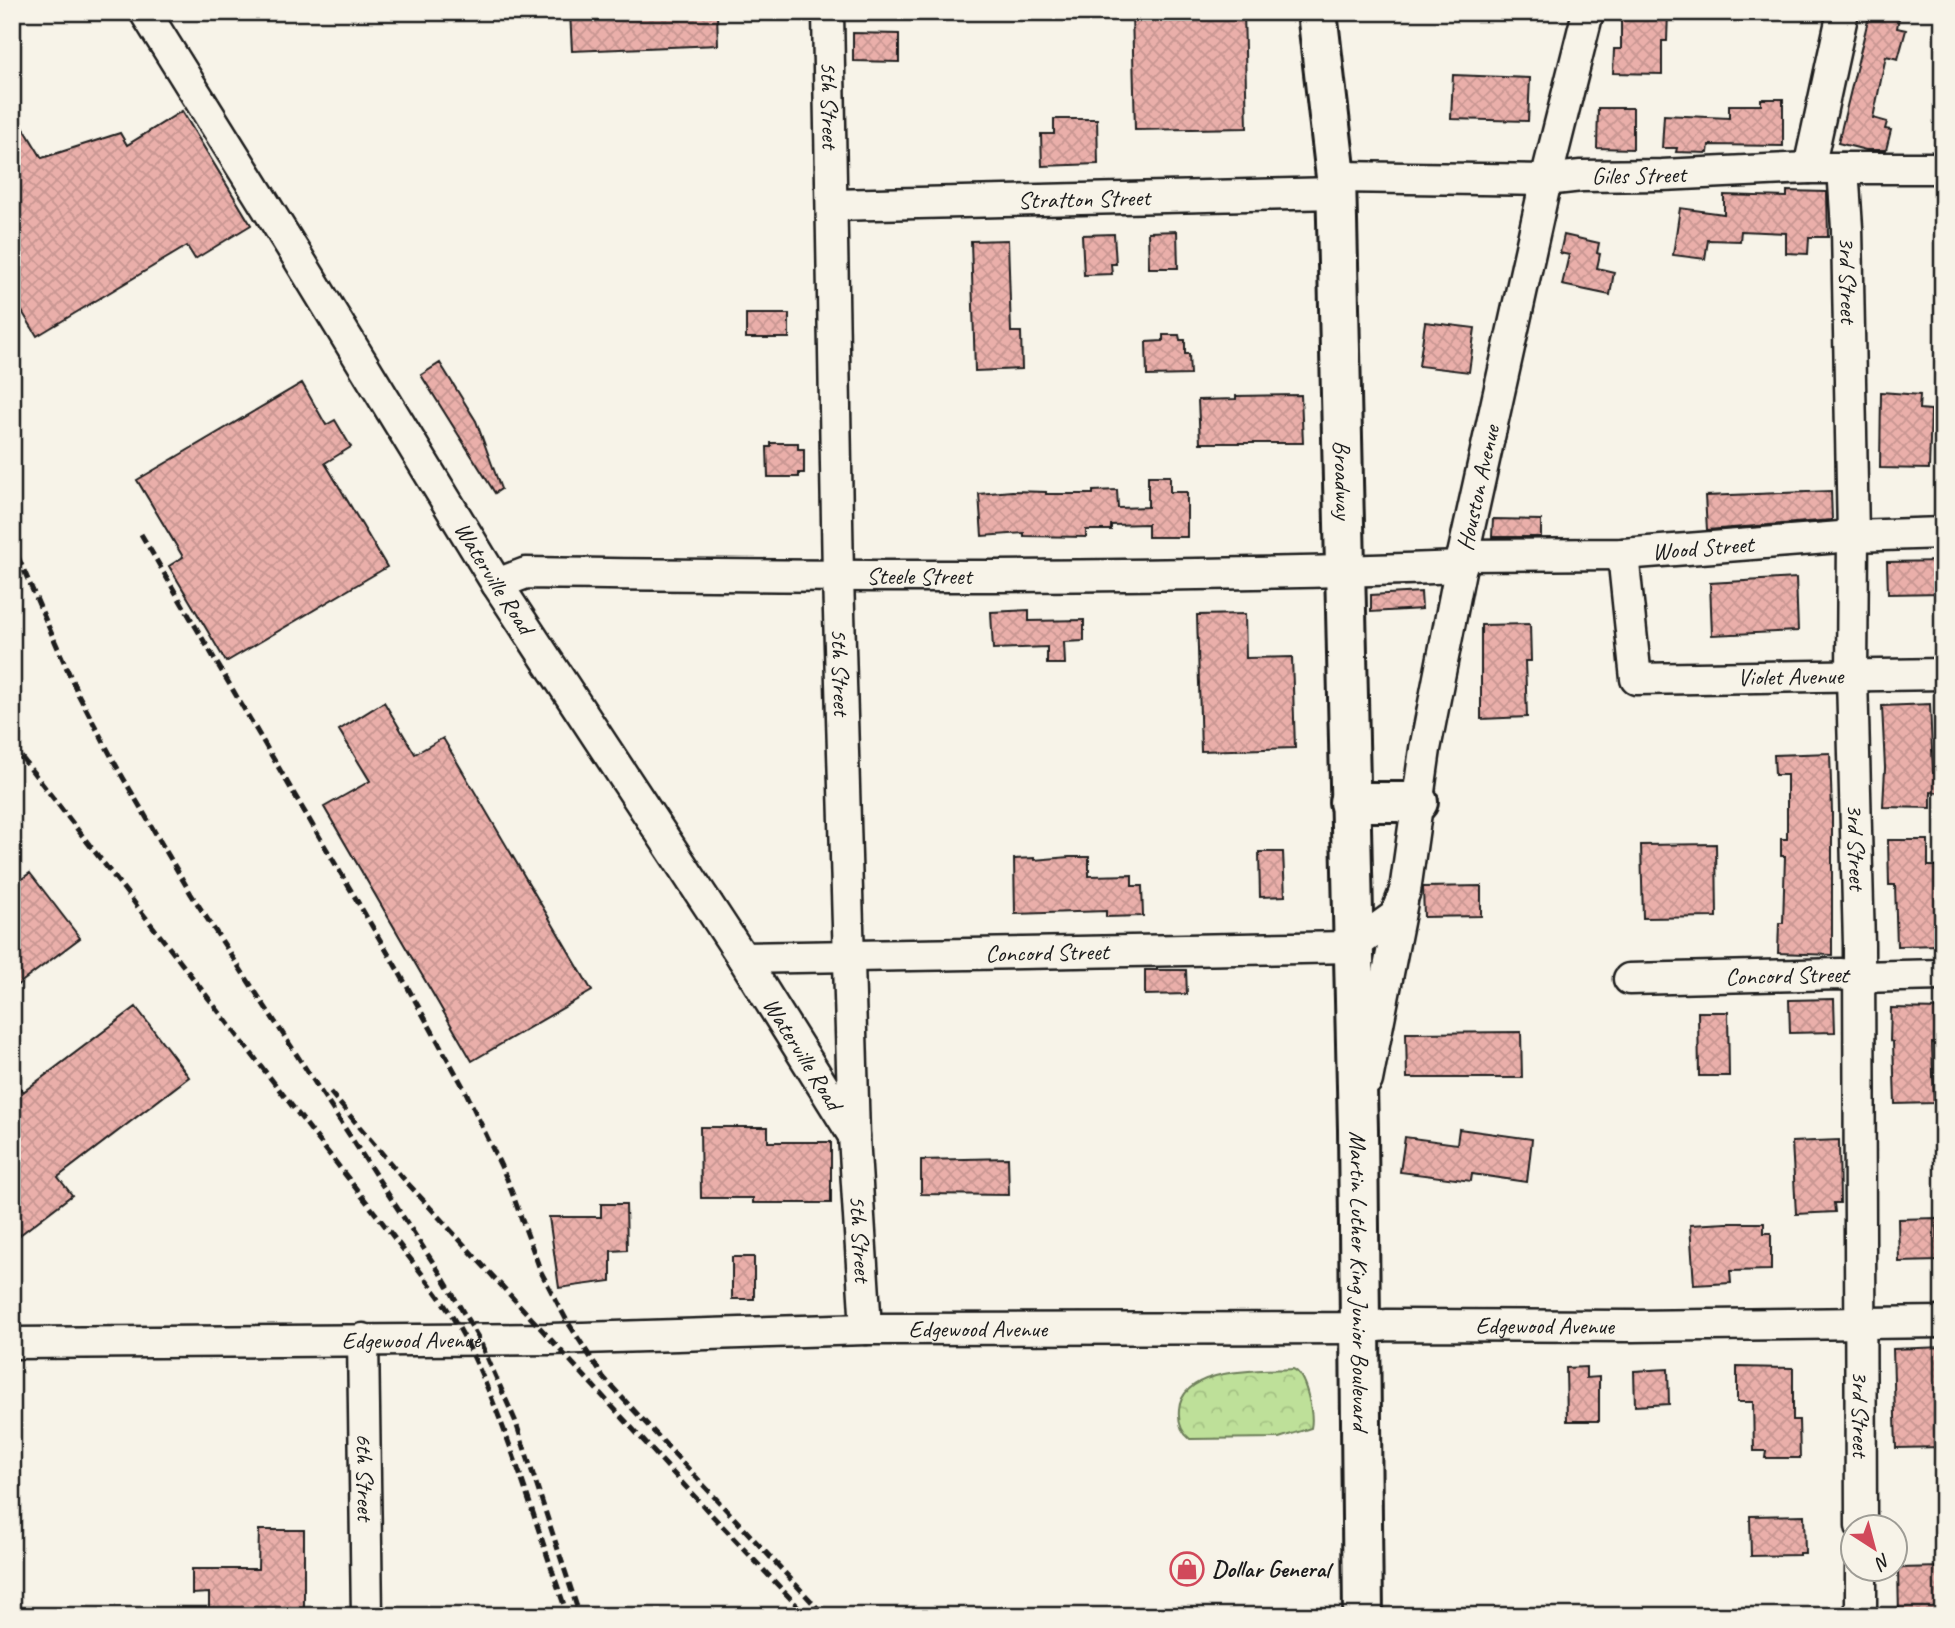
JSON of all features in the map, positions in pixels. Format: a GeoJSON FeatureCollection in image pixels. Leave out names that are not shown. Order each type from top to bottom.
{"type":"FeatureCollection","features":[{"type":"Feature","properties":{"kind":"main road","name":"Broadway"},"geometry":{"type":"LineString","coordinates":[[1317,12],[1336,185],[1352,947]]}},
{"type":"Feature","properties":{"kind":"main road"},"geometry":{"type":"LineString","coordinates":[[1349,802],[1418,802]]}},
{"type":"Feature","properties":{"kind":"main road","name":"Martin Luther King Junior Boulevard"},"geometry":{"type":"LineString","coordinates":[[1352,947],[1358,1130],[1363,1616]]}},
{"type":"Feature","properties":{"kind":"street","name":"Waterville Road"},"geometry":{"type":"LineString","coordinates":[[145,12],[497,584],[743,958],[854,1136]]}},
{"type":"Feature","properties":{"kind":"street","name":"5th Street"},"geometry":{"type":"LineString","coordinates":[[828,12],[838,577],[854,1136],[866,1329]]}},
{"type":"Feature","properties":{"kind":"street","name":"Houston Avenue"},"geometry":{"type":"LineString","coordinates":[[1352,947],[1395,916],[1405,891],[1425,749],[1462,561],[1546,180],[1588,12]]}},
{"type":"Feature","properties":{"kind":"street"},"geometry":{"type":"LineString","coordinates":[[1809,168],[1843,12]]}},
{"type":"Feature","properties":{"kind":"street","name":"Giles Street"},"geometry":{"type":"LineString","coordinates":[[1336,185],[1546,180],[1581,176],[1809,168],[1943,168]]}},
{"type":"Feature","properties":{"kind":"street","name":"3rd Street"},"geometry":{"type":"LineString","coordinates":[[1843,168],[1847,228],[1853,536],[1852,677],[1858,977],[1861,1512]]}},
{"type":"Feature","properties":{"kind":"street","name":"Stratton Street"},"geometry":{"type":"LineString","coordinates":[[832,205],[1336,185]]}},
{"type":"Feature","properties":{"kind":"street","name":"Wood Street"},"geometry":{"type":"LineString","coordinates":[[1343,571],[1462,561],[1623,554],[1853,536],[1943,533]]}},
{"type":"Feature","properties":{"kind":"street","name":"Violet Avenue"},"geometry":{"type":"LineString","coordinates":[[1623,554],[1636,679],[1943,674]]}},
{"type":"Feature","properties":{"kind":"street","name":"Steele Street"},"geometry":{"type":"LineString","coordinates":[[497,584],[526,573],[838,577],[1343,571]]}},
{"type":"Feature","properties":{"kind":"street"},"geometry":{"type":"LineString","coordinates":[[1358,1130],[1405,891]]}},
{"type":"Feature","properties":{"kind":"street","name":"Concord Street"},"geometry":{"type":"LineString","coordinates":[[743,958],[1352,947]]}},
{"type":"Feature","properties":{"kind":"street","name":"Concord Street"},"geometry":{"type":"LineString","coordinates":[[1629,979],[1841,974],[1858,977],[1943,975]]}},
{"type":"Feature","properties":{"kind":"street","name":"Edgewood Avenue"},"geometry":{"type":"LineString","coordinates":[[12,1343],[551,1339],[866,1329],[1358,1328],[1388,1325],[1632,1326],[1943,1322]]}},
{"type":"Feature","properties":{"kind":"street","name":"6th Street"},"geometry":{"type":"LineString","coordinates":[[363,1339],[367,1616]]}},
{"type":"Feature","properties":{"kind":"street"},"geometry":{"type":"LineString","coordinates":[[1861,1582],[1861,1616]]}},
{"type":"Feature","properties":{"kind":"green space"},"geometry":{"type":"Polygon","coordinates":[[[1293,1369],[1302,1378],[1308,1396],[1311,1428],[1279,1438],[1190,1439],[1182,1430],[1179,1410],[1183,1396],[1194,1385],[1225,1374],[1293,1369]]]}},
{"type":"Feature","properties":{"kind":"building"},"geometry":{"type":"Polygon","coordinates":[[[570,12],[717,12],[718,45],[572,51],[570,12]]]}},
{"type":"Feature","properties":{"kind":"building"},"geometry":{"type":"Polygon","coordinates":[[[1132,12],[1244,12],[1247,128],[1135,130],[1132,12]]]}},
{"type":"Feature","properties":{"kind":"building"},"geometry":{"type":"Polygon","coordinates":[[[1621,12],[1668,12],[1667,41],[1662,41],[1662,74],[1613,73],[1614,49],[1621,49],[1621,12]]]}},
{"type":"Feature","properties":{"kind":"building"},"geometry":{"type":"Polygon","coordinates":[[[1870,12],[1900,12],[1897,28],[1906,30],[1898,59],[1886,56],[1873,118],[1887,122],[1885,129],[1891,130],[1886,150],[1866,150],[1838,143],[1870,12]]]}},
{"type":"Feature","properties":{"kind":"building"},"geometry":{"type":"Polygon","coordinates":[[[853,33],[899,34],[899,62],[853,61],[853,33]]]}},
{"type":"Feature","properties":{"kind":"building"},"geometry":{"type":"Polygon","coordinates":[[[1453,75],[1530,78],[1528,121],[1451,119],[1453,75]]]}},
{"type":"Feature","properties":{"kind":"building"},"geometry":{"type":"Polygon","coordinates":[[[1761,99],[1783,99],[1783,146],[1709,145],[1708,153],[1676,152],[1677,148],[1662,148],[1664,115],[1729,118],[1729,105],[1761,105],[1761,99]]]}},
{"type":"Feature","properties":{"kind":"building"},"geometry":{"type":"Polygon","coordinates":[[[1598,108],[1633,108],[1633,149],[1597,148],[1598,108]]]}},
{"type":"Feature","properties":{"kind":"building"},"geometry":{"type":"Polygon","coordinates":[[[12,109],[42,158],[120,133],[127,145],[182,111],[251,225],[195,259],[187,246],[37,336],[12,295],[12,109]]]}},
{"type":"Feature","properties":{"kind":"building"},"geometry":{"type":"Polygon","coordinates":[[[1054,119],[1097,119],[1098,164],[1042,166],[1041,134],[1054,134],[1054,119]]]}},
{"type":"Feature","properties":{"kind":"building"},"geometry":{"type":"Polygon","coordinates":[[[1787,191],[1827,192],[1828,237],[1809,237],[1808,254],[1786,253],[1786,233],[1741,231],[1740,241],[1708,240],[1705,259],[1673,255],[1680,208],[1724,214],[1724,195],[1787,197],[1787,191]]]}},
{"type":"Feature","properties":{"kind":"building"},"geometry":{"type":"Polygon","coordinates":[[[1177,231],[1178,268],[1149,268],[1148,232],[1177,231]]]}},
{"type":"Feature","properties":{"kind":"building"},"geometry":{"type":"Polygon","coordinates":[[[1114,234],[1116,264],[1111,264],[1112,274],[1084,275],[1082,235],[1114,234]]]}},
{"type":"Feature","properties":{"kind":"building"},"geometry":{"type":"Polygon","coordinates":[[[1564,235],[1599,243],[1597,268],[1614,272],[1610,295],[1562,285],[1569,255],[1560,253],[1564,235]]]}},
{"type":"Feature","properties":{"kind":"building"},"geometry":{"type":"Polygon","coordinates":[[[1008,240],[1011,332],[1021,332],[1022,369],[975,371],[971,241],[1008,240]]]}},
{"type":"Feature","properties":{"kind":"building"},"geometry":{"type":"Polygon","coordinates":[[[746,314],[789,314],[789,338],[746,338],[746,314]]]}},
{"type":"Feature","properties":{"kind":"building"},"geometry":{"type":"Polygon","coordinates":[[[1425,322],[1475,328],[1469,372],[1419,366],[1425,322]]]}},
{"type":"Feature","properties":{"kind":"building"},"geometry":{"type":"Polygon","coordinates":[[[1163,335],[1179,335],[1180,340],[1185,340],[1190,375],[1147,376],[1146,342],[1163,341],[1163,335]]]}},
{"type":"Feature","properties":{"kind":"building"},"geometry":{"type":"Polygon","coordinates":[[[440,363],[476,421],[501,489],[495,493],[421,375],[440,363]]]}},
{"type":"Feature","properties":{"kind":"building"},"geometry":{"type":"Polygon","coordinates":[[[302,383],[326,425],[335,420],[351,447],[325,463],[387,567],[226,662],[169,566],[183,557],[137,480],[302,383]]]}},
{"type":"Feature","properties":{"kind":"building"},"geometry":{"type":"Polygon","coordinates":[[[1881,392],[1920,395],[1919,409],[1931,410],[1929,469],[1880,468],[1881,392]]]}},
{"type":"Feature","properties":{"kind":"building"},"geometry":{"type":"Polygon","coordinates":[[[1301,395],[1303,443],[1200,443],[1198,400],[1236,399],[1236,396],[1301,395]]]}},
{"type":"Feature","properties":{"kind":"building"},"geometry":{"type":"Polygon","coordinates":[[[771,443],[798,443],[798,449],[804,449],[804,473],[799,473],[799,477],[768,477],[767,447],[771,447],[771,443]]]}},
{"type":"Feature","properties":{"kind":"building"},"geometry":{"type":"Polygon","coordinates":[[[1148,476],[1170,476],[1170,492],[1187,492],[1187,537],[1148,537],[1148,524],[1111,525],[1111,530],[1086,530],[1086,537],[1024,536],[1024,533],[982,536],[979,494],[1012,491],[1093,494],[1093,491],[1117,490],[1118,508],[1148,507],[1148,476]]]}},
{"type":"Feature","properties":{"kind":"building"},"geometry":{"type":"Polygon","coordinates":[[[1831,491],[1832,520],[1707,530],[1705,496],[1831,491]]]}},
{"type":"Feature","properties":{"kind":"building"},"geometry":{"type":"Polygon","coordinates":[[[1493,519],[1541,520],[1541,537],[1492,537],[1493,519]]]}},
{"type":"Feature","properties":{"kind":"building"},"geometry":{"type":"Polygon","coordinates":[[[1943,561],[1943,593],[1888,594],[1887,562],[1943,561]]]}},
{"type":"Feature","properties":{"kind":"building"},"geometry":{"type":"Polygon","coordinates":[[[1796,578],[1798,631],[1712,635],[1710,583],[1796,578]]]}},
{"type":"Feature","properties":{"kind":"building"},"geometry":{"type":"Polygon","coordinates":[[[1421,592],[1422,609],[1371,612],[1371,595],[1421,592]]]}},
{"type":"Feature","properties":{"kind":"building"},"geometry":{"type":"Polygon","coordinates":[[[1029,610],[1029,621],[1084,620],[1084,641],[1064,642],[1065,664],[1047,664],[1047,647],[993,649],[991,612],[1029,610]]]}},
{"type":"Feature","properties":{"kind":"building"},"geometry":{"type":"Polygon","coordinates":[[[1245,614],[1246,658],[1292,657],[1295,748],[1201,751],[1197,615],[1245,614]]]}},
{"type":"Feature","properties":{"kind":"building"},"geometry":{"type":"Polygon","coordinates":[[[1530,624],[1531,661],[1525,661],[1527,717],[1481,719],[1481,625],[1530,624]]]}},
{"type":"Feature","properties":{"kind":"building"},"geometry":{"type":"Polygon","coordinates":[[[384,702],[415,754],[443,738],[592,991],[472,1061],[324,807],[370,781],[339,730],[384,702]]]}},
{"type":"Feature","properties":{"kind":"building"},"geometry":{"type":"Polygon","coordinates":[[[1930,704],[1933,773],[1941,773],[1940,793],[1931,792],[1931,808],[1883,807],[1885,768],[1882,706],[1930,704]]]}},
{"type":"Feature","properties":{"kind":"building"},"geometry":{"type":"Polygon","coordinates":[[[1830,753],[1832,955],[1778,953],[1779,923],[1783,923],[1785,856],[1781,856],[1781,839],[1787,839],[1787,775],[1775,775],[1774,755],[1830,753]]]}},
{"type":"Feature","properties":{"kind":"building"},"geometry":{"type":"Polygon","coordinates":[[[1888,840],[1928,840],[1928,866],[1941,866],[1942,945],[1897,946],[1895,885],[1889,885],[1888,840]]]}},
{"type":"Feature","properties":{"kind":"building"},"geometry":{"type":"Polygon","coordinates":[[[1716,844],[1717,917],[1643,918],[1641,845],[1716,844]]]}},
{"type":"Feature","properties":{"kind":"building"},"geometry":{"type":"Polygon","coordinates":[[[1259,852],[1283,852],[1285,896],[1260,897],[1259,852]]]}},
{"type":"Feature","properties":{"kind":"building"},"geometry":{"type":"Polygon","coordinates":[[[1089,857],[1089,876],[1132,875],[1132,886],[1142,886],[1143,916],[1106,917],[1106,911],[1015,914],[1014,859],[1089,857]]]}},
{"type":"Feature","properties":{"kind":"building"},"geometry":{"type":"Polygon","coordinates":[[[30,873],[80,938],[12,989],[12,886],[30,873]]]}},
{"type":"Feature","properties":{"kind":"building"},"geometry":{"type":"Polygon","coordinates":[[[1481,886],[1481,916],[1424,917],[1423,887],[1481,886]]]}},
{"type":"Feature","properties":{"kind":"building"},"geometry":{"type":"Polygon","coordinates":[[[1145,970],[1186,970],[1187,994],[1145,995],[1145,970]]]}},
{"type":"Feature","properties":{"kind":"building"},"geometry":{"type":"Polygon","coordinates":[[[1834,999],[1835,1032],[1790,1033],[1789,1000],[1834,999]]]}},
{"type":"Feature","properties":{"kind":"building"},"geometry":{"type":"Polygon","coordinates":[[[136,1007],[189,1077],[58,1177],[72,1195],[12,1241],[12,1078],[23,1092],[136,1007]]]}},
{"type":"Feature","properties":{"kind":"building"},"geometry":{"type":"Polygon","coordinates":[[[1891,1008],[1943,1009],[1943,1043],[1932,1043],[1934,1103],[1895,1104],[1893,1042],[1890,1041],[1891,1008]]]}},
{"type":"Feature","properties":{"kind":"building"},"geometry":{"type":"Polygon","coordinates":[[[1698,1012],[1728,1012],[1729,1076],[1699,1076],[1698,1012]]]}},
{"type":"Feature","properties":{"kind":"building"},"geometry":{"type":"Polygon","coordinates":[[[1521,1032],[1522,1078],[1407,1078],[1406,1033],[1521,1032]]]}},
{"type":"Feature","properties":{"kind":"building"},"geometry":{"type":"Polygon","coordinates":[[[700,1127],[768,1127],[768,1142],[831,1142],[831,1203],[753,1203],[753,1198],[701,1198],[700,1127]]]}},
{"type":"Feature","properties":{"kind":"building"},"geometry":{"type":"Polygon","coordinates":[[[1459,1129],[1532,1139],[1527,1182],[1472,1174],[1471,1181],[1400,1172],[1405,1137],[1457,1144],[1459,1129]]]}},
{"type":"Feature","properties":{"kind":"building"},"geometry":{"type":"Polygon","coordinates":[[[1839,1140],[1840,1203],[1834,1203],[1835,1212],[1796,1214],[1792,1142],[1839,1140]]]}},
{"type":"Feature","properties":{"kind":"building"},"geometry":{"type":"Polygon","coordinates":[[[1008,1158],[1009,1195],[921,1194],[921,1160],[1008,1158]]]}},
{"type":"Feature","properties":{"kind":"building"},"geometry":{"type":"Polygon","coordinates":[[[601,1204],[626,1204],[627,1250],[611,1251],[611,1281],[559,1288],[549,1217],[601,1217],[601,1204]]]}},
{"type":"Feature","properties":{"kind":"building"},"geometry":{"type":"Polygon","coordinates":[[[1937,1218],[1938,1261],[1899,1262],[1898,1219],[1937,1218]]]}},
{"type":"Feature","properties":{"kind":"building"},"geometry":{"type":"Polygon","coordinates":[[[1764,1223],[1764,1233],[1771,1233],[1771,1270],[1730,1271],[1731,1283],[1694,1285],[1690,1225],[1764,1223]]]}},
{"type":"Feature","properties":{"kind":"building"},"geometry":{"type":"Polygon","coordinates":[[[732,1257],[754,1257],[754,1299],[732,1299],[732,1257]]]}},
{"type":"Feature","properties":{"kind":"building"},"geometry":{"type":"Polygon","coordinates":[[[1943,1347],[1943,1447],[1896,1448],[1893,1349],[1943,1347]]]}},
{"type":"Feature","properties":{"kind":"building"},"geometry":{"type":"Polygon","coordinates":[[[1586,1367],[1586,1378],[1599,1377],[1599,1421],[1567,1421],[1566,1368],[1586,1367]]]}},
{"type":"Feature","properties":{"kind":"building"},"geometry":{"type":"Polygon","coordinates":[[[1737,1367],[1793,1368],[1793,1420],[1799,1420],[1800,1458],[1765,1458],[1766,1451],[1754,1451],[1753,1402],[1737,1402],[1737,1367]]]}},
{"type":"Feature","properties":{"kind":"building"},"geometry":{"type":"Polygon","coordinates":[[[1668,1369],[1669,1404],[1635,1406],[1634,1371],[1668,1369]]]}},
{"type":"Feature","properties":{"kind":"building"},"geometry":{"type":"Polygon","coordinates":[[[1804,1515],[1805,1553],[1751,1556],[1750,1516],[1804,1515]]]}},
{"type":"Feature","properties":{"kind":"building"},"geometry":{"type":"Polygon","coordinates":[[[259,1530],[304,1530],[304,1616],[209,1616],[209,1593],[192,1594],[192,1569],[258,1569],[259,1530]]]}},
{"type":"Feature","properties":{"kind":"building"},"geometry":{"type":"Polygon","coordinates":[[[1943,1567],[1943,1616],[1899,1616],[1898,1582],[1910,1582],[1910,1568],[1943,1567]]]}},
{"type":"Feature","properties":{"kind":"railway"},"geometry":{"type":"LineString","coordinates":[[141,534],[399,972],[464,1088],[507,1179],[541,1272],[567,1321],[604,1378],[825,1616]]}},
{"type":"Feature","properties":{"kind":"railway"},"geometry":{"type":"LineString","coordinates":[[12,543],[78,694],[191,894],[440,1273],[479,1339],[515,1420],[580,1616]]}},
{"type":"Feature","properties":{"kind":"railway"},"geometry":{"type":"LineString","coordinates":[[12,745],[449,1312],[466,1341],[495,1408],[568,1616]]}},
{"type":"Feature","properties":{"kind":"railway"},"geometry":{"type":"LineString","coordinates":[[330,1092],[402,1177],[807,1616]]}},
{"type":"Feature","properties":{"kind":"place","name":"Dollar General"},"geometry":{"type":"Point","coordinates":[1187,1569]}}]}
